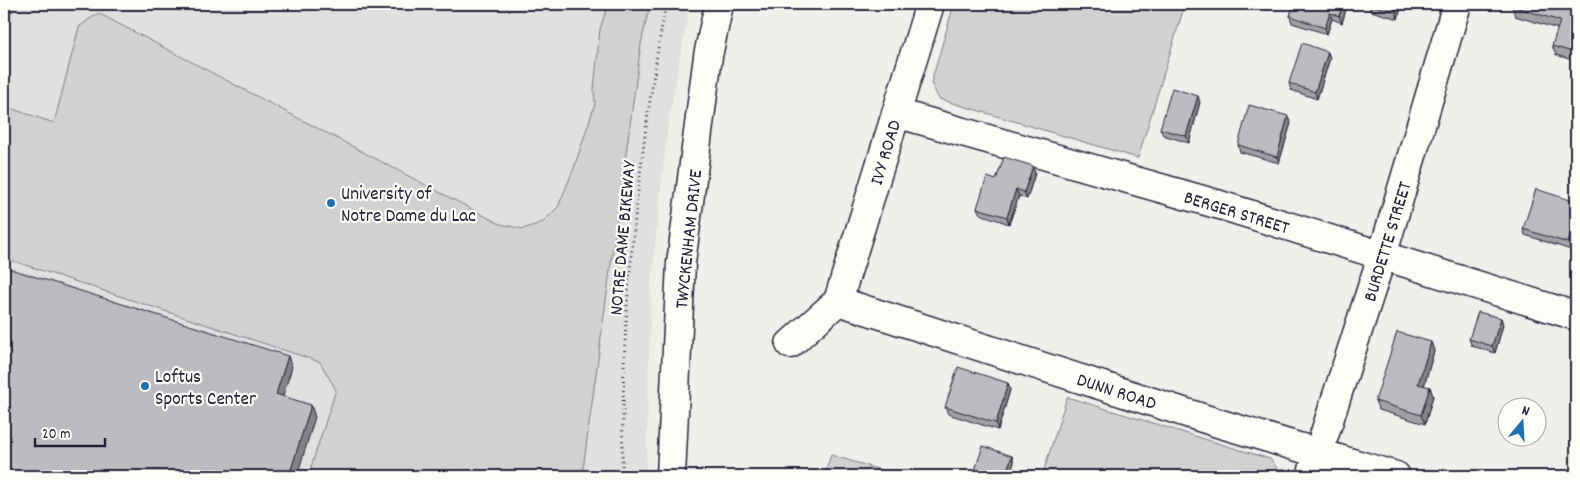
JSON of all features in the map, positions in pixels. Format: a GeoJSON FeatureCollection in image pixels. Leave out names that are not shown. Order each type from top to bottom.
{"type":"FeatureCollection","features":[{"type":"Feature","properties":{"kind":"street","name":"TWYCKENHAM DRIVE"},"geometry":{"type":"LineString","coordinates":[[671,476],[681,263],[708,56],[720,4]]}},
{"type":"Feature","properties":{"kind":"street","name":"IVY ROAD"},"geometry":{"type":"LineString","coordinates":[[838,301],[930,4]]}},
{"type":"Feature","properties":{"kind":"street","name":"BURDETTE STREET"},"geometry":{"type":"LineString","coordinates":[[1314,464],[1382,256],[1457,4]]}},
{"type":"Feature","properties":{"kind":"street","name":"BERGER STREET"},"geometry":{"type":"LineString","coordinates":[[896,113],[1220,205],[1576,316]]}},
{"type":"Feature","properties":{"kind":"street"},"geometry":{"type":"LineString","coordinates":[[790,344],[838,301]]}},
{"type":"Feature","properties":{"kind":"street","name":"DUNN ROAD"},"geometry":{"type":"LineString","coordinates":[[838,301],[1220,424],[1314,464],[1396,476]]}},
{"type":"Feature","properties":{"kind":"path"},"geometry":{"type":"LineString","coordinates":[[4,36],[14,4]]}},
{"type":"Feature","properties":{"kind":"path","name":"NOTRE DAME BIKEWAY"},"geometry":{"type":"LineString","coordinates":[[622,476],[625,365],[631,258],[651,89],[666,4]]}},
{"type":"Feature","properties":{"kind":"shaded area","name":"University of Notre Dame du Lac"},"geometry":{"type":"Polygon","coordinates":[[[4,4],[690,4],[668,123],[651,284],[646,476],[4,476],[4,4]]]}},
{"type":"Feature","properties":{"kind":"shaded area"},"geometry":{"type":"Polygon","coordinates":[[[608,4],[650,4],[641,44],[582,476],[308,476],[336,390],[320,362],[4,258],[4,106],[54,123],[79,27],[98,13],[500,224],[523,229],[543,222],[558,207],[574,168],[595,104],[594,89],[600,29],[608,4]]]}},
{"type":"Feature","properties":{"kind":"shaded area"},"geometry":{"type":"Polygon","coordinates":[[[954,4],[1185,4],[1138,158],[939,99],[931,83],[954,4]]]}},
{"type":"Feature","properties":{"kind":"shaded area"},"geometry":{"type":"Polygon","coordinates":[[[1067,397],[1270,459],[1280,472],[1279,476],[1042,476],[1067,397]]]}},
{"type":"Feature","properties":{"kind":"shaded area"},"geometry":{"type":"Polygon","coordinates":[[[831,455],[901,476],[824,476],[831,455]]]}},
{"type":"Feature","properties":{"kind":"building"},"geometry":{"type":"Polygon","coordinates":[[[1294,4],[1343,4],[1339,16],[1330,13],[1325,28],[1290,16],[1294,4]]]}},
{"type":"Feature","properties":{"kind":"building"},"geometry":{"type":"Polygon","coordinates":[[[1368,4],[1398,4],[1396,12],[1368,4]]]}},
{"type":"Feature","properties":{"kind":"building"},"geometry":{"type":"Polygon","coordinates":[[[1512,4],[1576,4],[1576,53],[1552,46],[1560,21],[1512,6],[1512,4]]]}},
{"type":"Feature","properties":{"kind":"building"},"geometry":{"type":"Polygon","coordinates":[[[1302,43],[1328,52],[1315,92],[1289,83],[1302,43]]]}},
{"type":"Feature","properties":{"kind":"building"},"geometry":{"type":"Polygon","coordinates":[[[1172,88],[1198,96],[1186,136],[1160,129],[1172,88]]]}},
{"type":"Feature","properties":{"kind":"building"},"geometry":{"type":"Polygon","coordinates":[[[1249,105],[1288,116],[1277,157],[1238,145],[1249,105]]]}},
{"type":"Feature","properties":{"kind":"building"},"geometry":{"type":"Polygon","coordinates":[[[1004,157],[1033,166],[1024,192],[1016,189],[1007,217],[977,208],[987,177],[996,180],[1004,157]]]}},
{"type":"Feature","properties":{"kind":"building"},"geometry":{"type":"Polygon","coordinates":[[[1536,189],[1576,202],[1576,218],[1568,243],[1523,229],[1536,189]]]}},
{"type":"Feature","properties":{"kind":"building","name":"Loftus Sports Center"},"geometry":{"type":"Polygon","coordinates":[[[4,267],[288,356],[276,394],[311,405],[289,476],[4,476],[4,267]]]}},
{"type":"Feature","properties":{"kind":"building"},"geometry":{"type":"Polygon","coordinates":[[[1478,312],[1501,318],[1492,346],[1469,339],[1478,312]]]}},
{"type":"Feature","properties":{"kind":"building"},"geometry":{"type":"Polygon","coordinates":[[[1397,332],[1431,342],[1418,384],[1430,387],[1421,415],[1375,401],[1397,332]]]}},
{"type":"Feature","properties":{"kind":"building"},"geometry":{"type":"Polygon","coordinates":[[[958,367],[1008,383],[996,423],[945,407],[958,367]]]}},
{"type":"Feature","properties":{"kind":"building"},"geometry":{"type":"Polygon","coordinates":[[[983,446],[1012,456],[1005,476],[996,476],[975,470],[983,446]]]}},
{"type":"Feature","properties":{"kind":"place","name":"University of Notre Dame du Lac"},"geometry":{"type":"Point","coordinates":[331,203]}},
{"type":"Feature","properties":{"kind":"place","name":"Loftus Sports Center"},"geometry":{"type":"Point","coordinates":[145,386]}}]}
